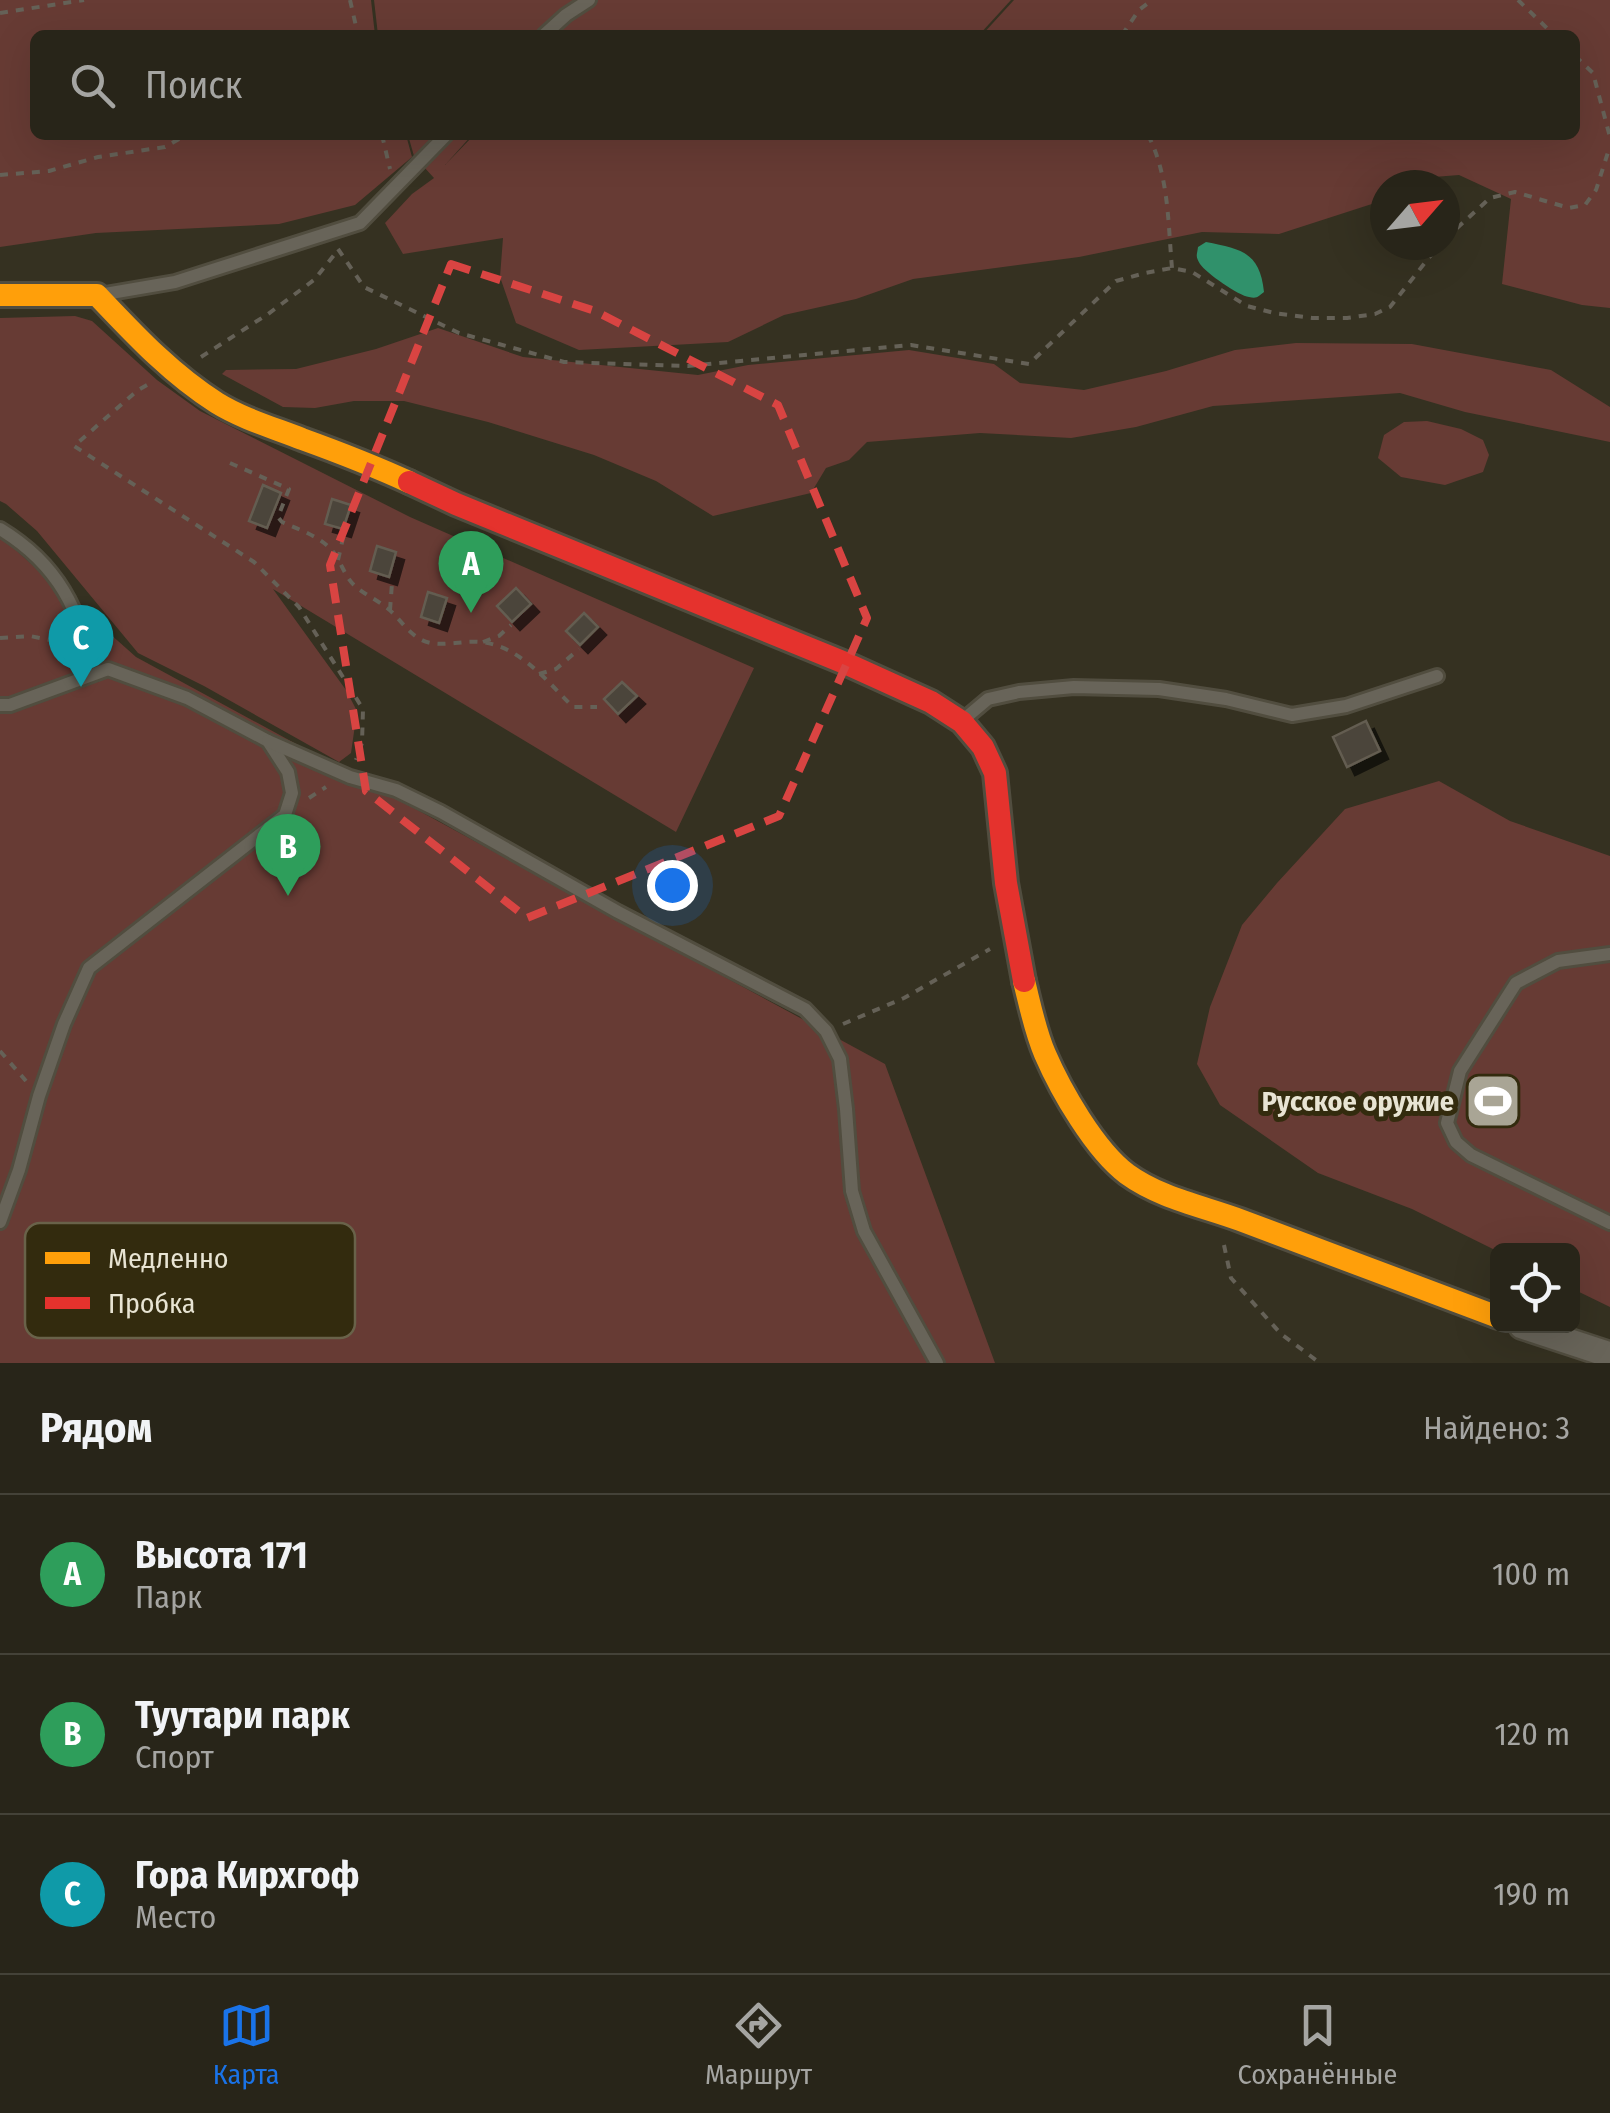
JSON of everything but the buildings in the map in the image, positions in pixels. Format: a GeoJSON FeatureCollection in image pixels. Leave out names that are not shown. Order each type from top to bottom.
{"type":"FeatureCollection","features":[{"type":"Feature","properties":{"kind":"street"},"geometry":{"type":"LineString","coordinates":[[0,295],[98,294],[167,377],[218,404],[845,663],[931,702],[962,722],[983,747],[995,773],[1006,883],[1034,1022],[1046,1056],[1082,1122],[1108,1154],[1134,1178],[1162,1194],[1490,1314]]}},
{"type":"Feature","properties":{"kind":"street"},"geometry":{"type":"LineString","coordinates":[[1543,1333],[1610,1355]]}},
{"type":"Feature","properties":{"kind":"lane"},"geometry":{"type":"LineString","coordinates":[[550,30],[589,0]]}},
{"type":"Feature","properties":{"kind":"lane"},"geometry":{"type":"LineString","coordinates":[[98,294],[175,282],[360,223],[441,140]]}},
{"type":"Feature","properties":{"kind":"lane"},"geometry":{"type":"LineString","coordinates":[[0,529],[35,557],[66,591],[81,624],[87,670]]}},
{"type":"Feature","properties":{"kind":"lane"},"geometry":{"type":"LineString","coordinates":[[0,705],[10,705],[87,670],[108,669],[187,698],[268,741],[350,777],[396,790],[441,812],[618,912],[804,1009],[826,1031],[840,1058],[852,1190],[864,1231],[937,1363]]}},
{"type":"Feature","properties":{"kind":"lane"},"geometry":{"type":"LineString","coordinates":[[962,722],[988,699],[1074,687],[1159,689],[1226,699],[1292,715],[1346,706],[1437,676]]}},
{"type":"Feature","properties":{"kind":"lane"},"geometry":{"type":"LineString","coordinates":[[0,1222],[64,1024],[89,968],[284,815],[292,794],[288,772],[268,741]]}},
{"type":"Feature","properties":{"kind":"lane"},"geometry":{"type":"LineString","coordinates":[[1610,954],[1558,961],[1516,982],[1460,1072],[1446,1123],[1456,1142],[1471,1154],[1610,1222]]}},
{"type":"Feature","properties":{"kind":"path"},"geometry":{"type":"LineString","coordinates":[[0,13],[84,0]]}},
{"type":"Feature","properties":{"kind":"path"},"geometry":{"type":"LineString","coordinates":[[350,0],[357,30]]}},
{"type":"Feature","properties":{"kind":"path"},"geometry":{"type":"LineString","coordinates":[[1125,30],[1138,10],[1152,0]]}},
{"type":"Feature","properties":{"kind":"path"},"geometry":{"type":"LineString","coordinates":[[1518,0],[1549,30]]}},
{"type":"Feature","properties":{"kind":"path"},"geometry":{"type":"LineString","coordinates":[[1580,61],[1592,74],[1610,137]]}},
{"type":"Feature","properties":{"kind":"path"},"geometry":{"type":"LineString","coordinates":[[0,174],[49,170],[165,148],[178,140]]}},
{"type":"Feature","properties":{"kind":"path"},"geometry":{"type":"LineString","coordinates":[[383,140],[394,189]]}},
{"type":"Feature","properties":{"kind":"path"},"geometry":{"type":"LineString","coordinates":[[1150,140],[1164,186],[1172,268]]}},
{"type":"Feature","properties":{"kind":"path"},"geometry":{"type":"LineString","coordinates":[[1460,225],[1490,198],[1515,192],[1569,208],[1585,206],[1596,190],[1610,146]]}},
{"type":"Feature","properties":{"kind":"path"},"geometry":{"type":"LineString","coordinates":[[284,815],[330,784],[350,777],[362,743],[363,709],[299,607],[254,562],[74,446],[138,390],[167,377],[268,314],[314,280],[360,223]]}},
{"type":"Feature","properties":{"kind":"path"},"geometry":{"type":"LineString","coordinates":[[326,233],[364,287],[459,333],[564,362],[688,366],[911,345],[1030,364],[1116,281],[1172,268],[1192,272],[1247,306],[1312,318],[1347,318],[1375,314],[1390,307],[1427,260]]}},
{"type":"Feature","properties":{"kind":"path"},"geometry":{"type":"LineString","coordinates":[[230,463],[289,489],[278,517],[282,522],[324,543],[354,585],[390,610],[415,637],[426,643],[483,642],[500,636],[511,624]]}},
{"type":"Feature","properties":{"kind":"path"},"geometry":{"type":"LineString","coordinates":[[338,560],[344,534]]}},
{"type":"Feature","properties":{"kind":"path"},"geometry":{"type":"LineString","coordinates":[[390,610],[392,583]]}},
{"type":"Feature","properties":{"kind":"path"},"geometry":{"type":"LineString","coordinates":[[0,638],[30,636],[64,642],[87,670]]}},
{"type":"Feature","properties":{"kind":"path"},"geometry":{"type":"LineString","coordinates":[[483,642],[513,653],[573,707],[598,707]]}},
{"type":"Feature","properties":{"kind":"path"},"geometry":{"type":"LineString","coordinates":[[539,674],[556,669],[579,649]]}},
{"type":"Feature","properties":{"kind":"path"},"geometry":{"type":"LineString","coordinates":[[826,1031],[904,998],[1016,934]]}},
{"type":"Feature","properties":{"kind":"path"},"geometry":{"type":"LineString","coordinates":[[0,1051],[39,1096]]}},
{"type":"Feature","properties":{"kind":"path"},"geometry":{"type":"LineString","coordinates":[[1216,1211],[1231,1278],[1281,1334],[1320,1363]]}},
{"type":"Feature","properties":{"kind":"highlighted area"},"geometry":{"type":"Polygon","coordinates":[[[451,264],[595,311],[778,405],[867,618],[779,816],[527,918],[366,791],[330,565],[451,264]]]}},
{"type":"Feature","properties":{"kind":"shaded area"},"geometry":{"type":"Polygon","coordinates":[[[0,0],[371,0],[374,30],[30,30],[30,140],[407,140],[412,157],[355,205],[279,224],[96,233],[0,247],[0,0]]]}},
{"type":"Feature","properties":{"kind":"shaded area"},"geometry":{"type":"Polygon","coordinates":[[[374,0],[1011,0],[984,30],[377,30],[374,0]]]}},
{"type":"Feature","properties":{"kind":"shaded area"},"geometry":{"type":"Polygon","coordinates":[[[1014,0],[1610,0],[1610,308],[1582,305],[1502,284],[1511,199],[1460,175],[1460,170],[1370,170],[1370,205],[1279,234],[1202,232],[1079,257],[913,279],[856,299],[784,315],[728,342],[579,350],[516,323],[500,277],[503,238],[403,254],[385,223],[412,194],[434,178],[414,156],[409,140],[468,140],[445,165],[469,140],[1580,140],[1580,30],[987,30],[1014,0]]]}},
{"type":"Feature","properties":{"kind":"shaded area"},"geometry":{"type":"Polygon","coordinates":[[[1206,242],[1239,250],[1253,260],[1264,292],[1252,298],[1244,296],[1209,273],[1197,256],[1198,247],[1206,242]]]}},
{"type":"Feature","properties":{"kind":"shaded area"},"geometry":{"type":"Polygon","coordinates":[[[75,316],[92,321],[157,380],[200,411],[410,517],[754,668],[676,832],[273,589],[357,711],[351,753],[339,762],[138,653],[37,531],[0,501],[0,318],[75,316]]]}},
{"type":"Feature","properties":{"kind":"shaded area"},"geometry":{"type":"Polygon","coordinates":[[[438,328],[523,357],[698,375],[748,365],[909,350],[994,364],[1020,383],[1084,390],[1235,350],[1296,343],[1412,344],[1551,370],[1610,407],[1610,442],[1465,412],[1400,393],[1213,406],[1136,427],[1071,438],[980,433],[867,442],[849,460],[826,468],[811,493],[713,516],[656,481],[594,455],[488,422],[404,401],[283,407],[222,374],[226,370],[296,369],[438,328]]]}},
{"type":"Feature","properties":{"kind":"shaded area"},"geometry":{"type":"Polygon","coordinates":[[[1427,421],[1461,429],[1483,440],[1489,455],[1483,472],[1445,485],[1401,477],[1378,458],[1384,435],[1404,422],[1427,421]]]}},
{"type":"Feature","properties":{"kind":"shaded area"},"geometry":{"type":"Polygon","coordinates":[[[0,536],[136,657],[885,1064],[995,1363],[0,1363],[0,536]]]}},
{"type":"Feature","properties":{"kind":"shaded area"},"geometry":{"type":"Polygon","coordinates":[[[1439,781],[1510,821],[1610,856],[1610,1307],[1580,1292],[1580,1243],[1490,1243],[1490,1248],[1412,1209],[1318,1173],[1220,1105],[1197,1064],[1210,1007],[1242,925],[1345,809],[1439,781]]]}},
{"type":"Feature","properties":{"kind":"traffic: slow"},"geometry":{"type":"LineString","coordinates":[[0,295],[97,295],[139,339],[217,403],[248,419],[409,482]]}},
{"type":"Feature","properties":{"kind":"traffic: slow"},"geometry":{"type":"LineString","coordinates":[[1024,981],[1038,1036],[1060,1085],[1091,1135],[1127,1174],[1167,1195],[1490,1314]]}},
{"type":"Feature","properties":{"kind":"traffic: jam"},"geometry":{"type":"LineString","coordinates":[[409,482],[845,663],[931,702],[962,722],[983,747],[995,773],[1006,883],[1024,981]]}},
{"type":"Feature","properties":{"kind":"place","name":"Высота 171"},"geometry":{"type":"Point","coordinates":[471,613]}},
{"type":"Feature","properties":{"kind":"place","name":"Гора Кирхгоф"},"geometry":{"type":"Point","coordinates":[81,687]}},
{"type":"Feature","properties":{"kind":"place","name":"Туутари парк"},"geometry":{"type":"Point","coordinates":[288,896]}},
{"type":"Feature","properties":{"kind":"place","name":"Русское оружие"},"geometry":{"type":"Point","coordinates":[1493,1101]}}]}
